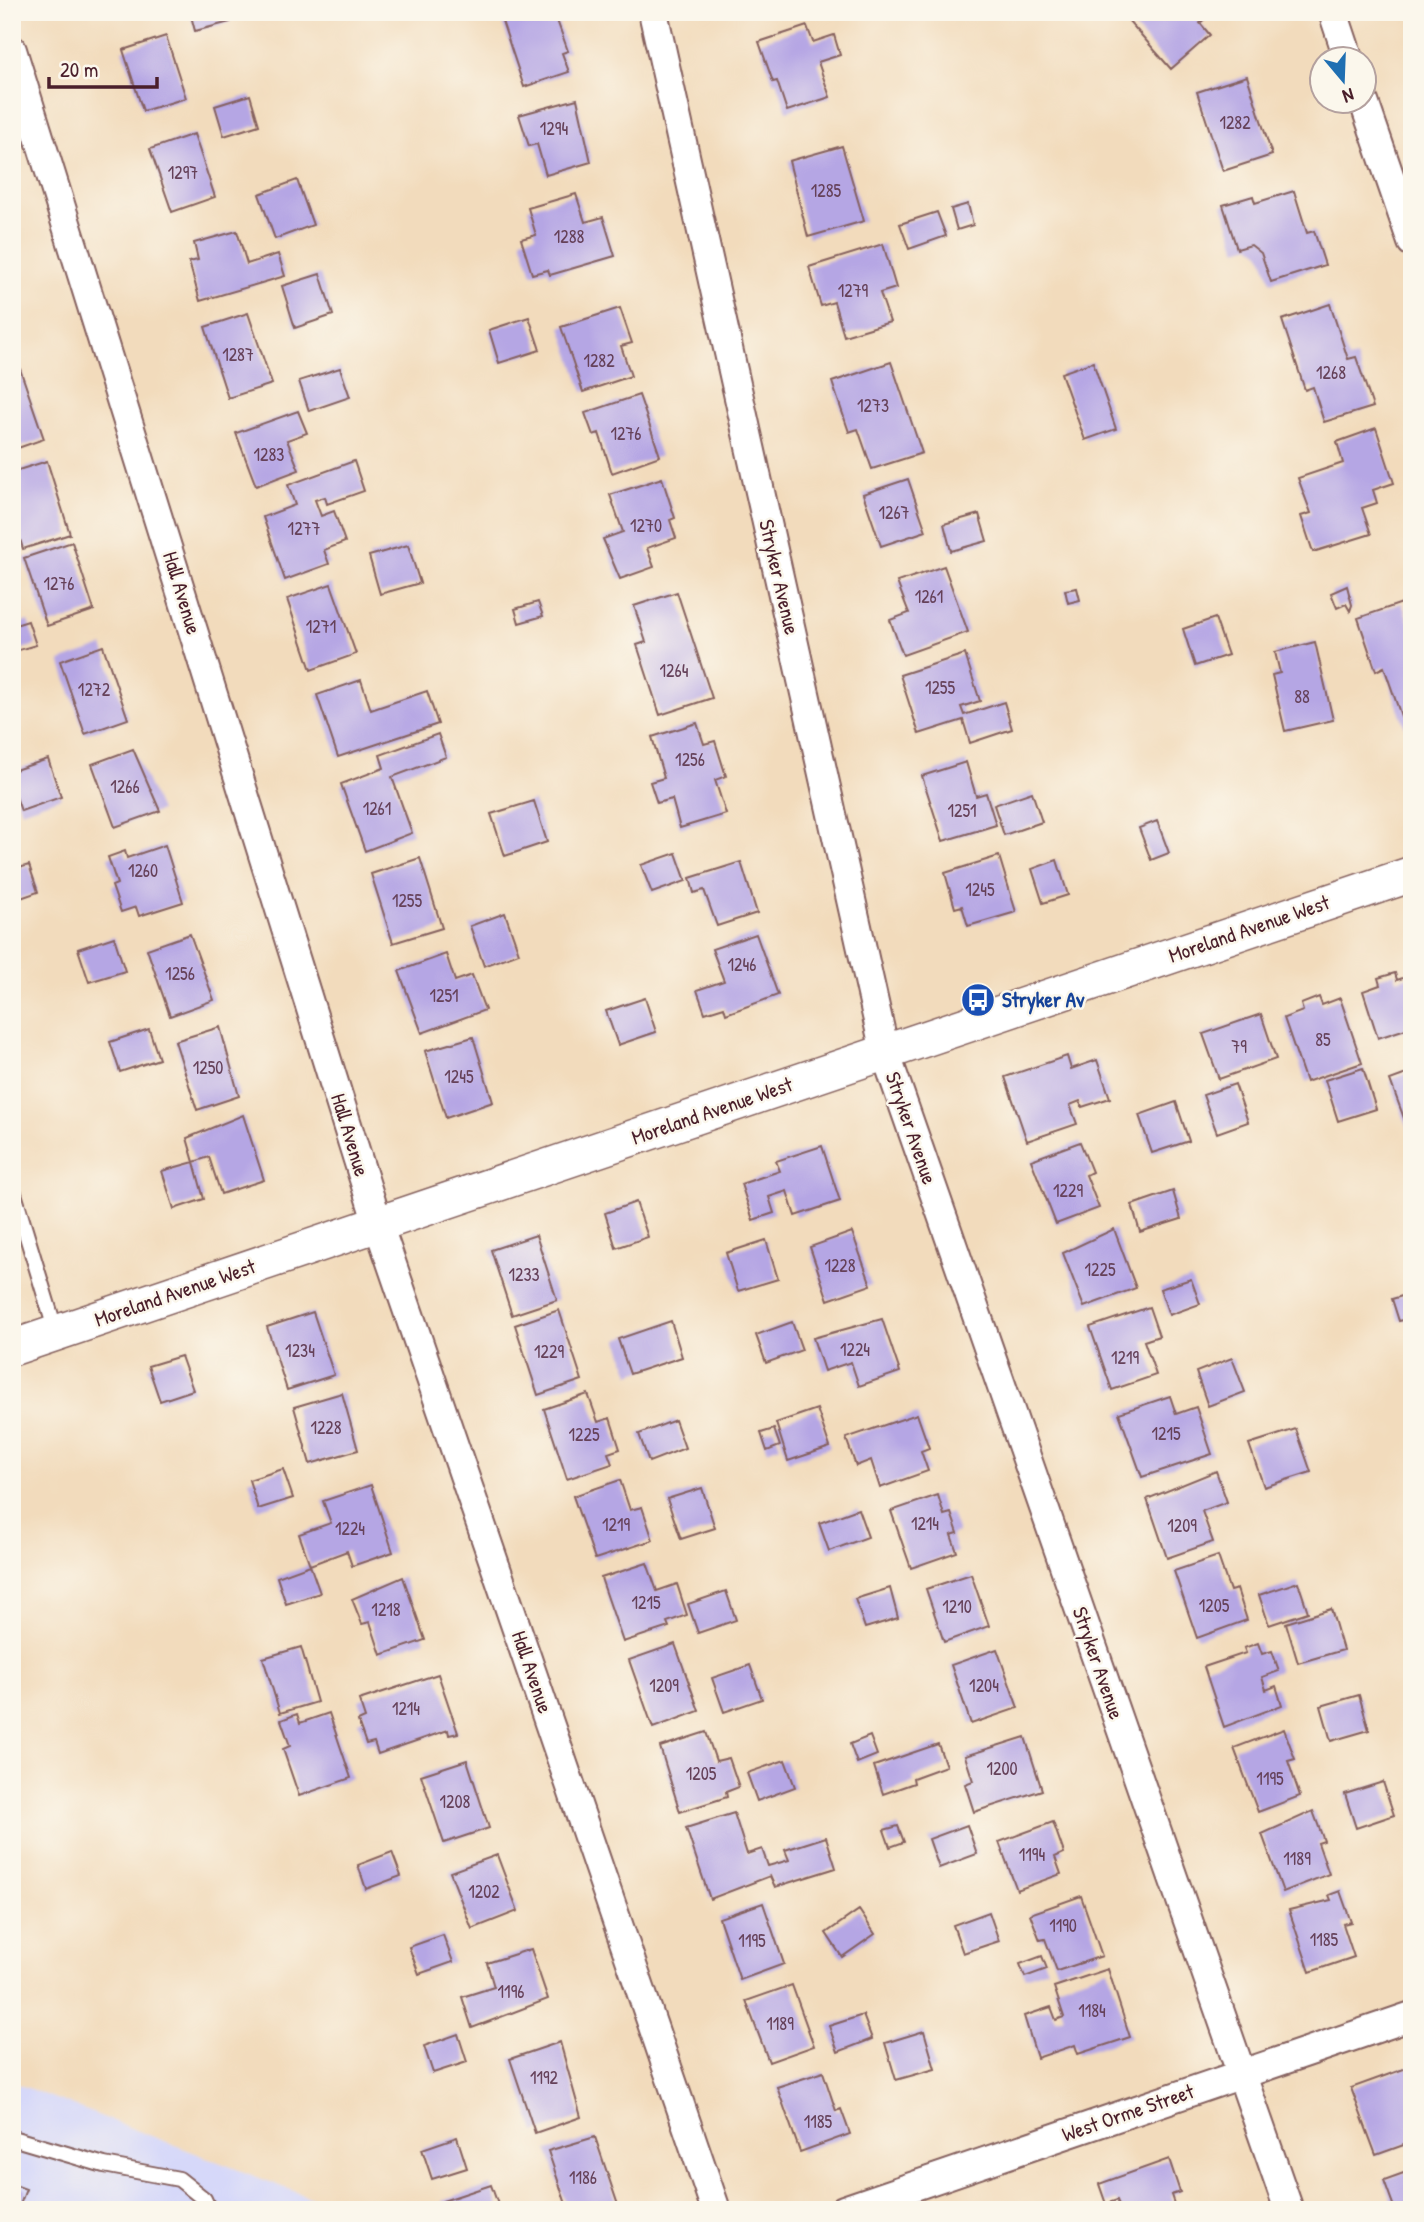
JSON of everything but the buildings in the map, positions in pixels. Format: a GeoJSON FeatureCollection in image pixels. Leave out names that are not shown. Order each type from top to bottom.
{"type":"FeatureCollection","features":[{"type":"Feature","properties":{"kind":"street","name":"Stryker Avenue"},"geometry":{"type":"LineString","coordinates":[[653,12],[885,1052],[1289,2210]]}},
{"type":"Feature","properties":{"kind":"street"},"geometry":{"type":"LineString","coordinates":[[1333,12],[1344,46]]}},
{"type":"Feature","properties":{"kind":"street","name":"Hall Avenue"},"geometry":{"type":"LineString","coordinates":[[12,50],[378,1224],[716,2210]]}},
{"type":"Feature","properties":{"kind":"street"},"geometry":{"type":"LineString","coordinates":[[1369,116],[1412,242]]}},
{"type":"Feature","properties":{"kind":"street","name":"Moreland Avenue West"},"geometry":{"type":"LineString","coordinates":[[12,1348],[1412,874]]}},
{"type":"Feature","properties":{"kind":"street","name":"West Orme Street"},"geometry":{"type":"LineString","coordinates":[[844,2210],[1412,2016]]}},
{"type":"Feature","properties":{"kind":"lane"},"geometry":{"type":"LineString","coordinates":[[12,1187],[56,1333]]}},
{"type":"Feature","properties":{"kind":"lane"},"geometry":{"type":"LineString","coordinates":[[12,2138],[104,2165],[179,2179],[204,2199],[209,2210]]}},
{"type":"Feature","properties":{"kind":"shaded area"},"geometry":{"type":"Polygon","coordinates":[[[12,2082],[342,2210],[12,2210],[12,2082]]]}},
{"type":"Feature","properties":{"kind":"place","name":"Stryker Av"},"geometry":{"type":"Point","coordinates":[978,1000]}}]}
